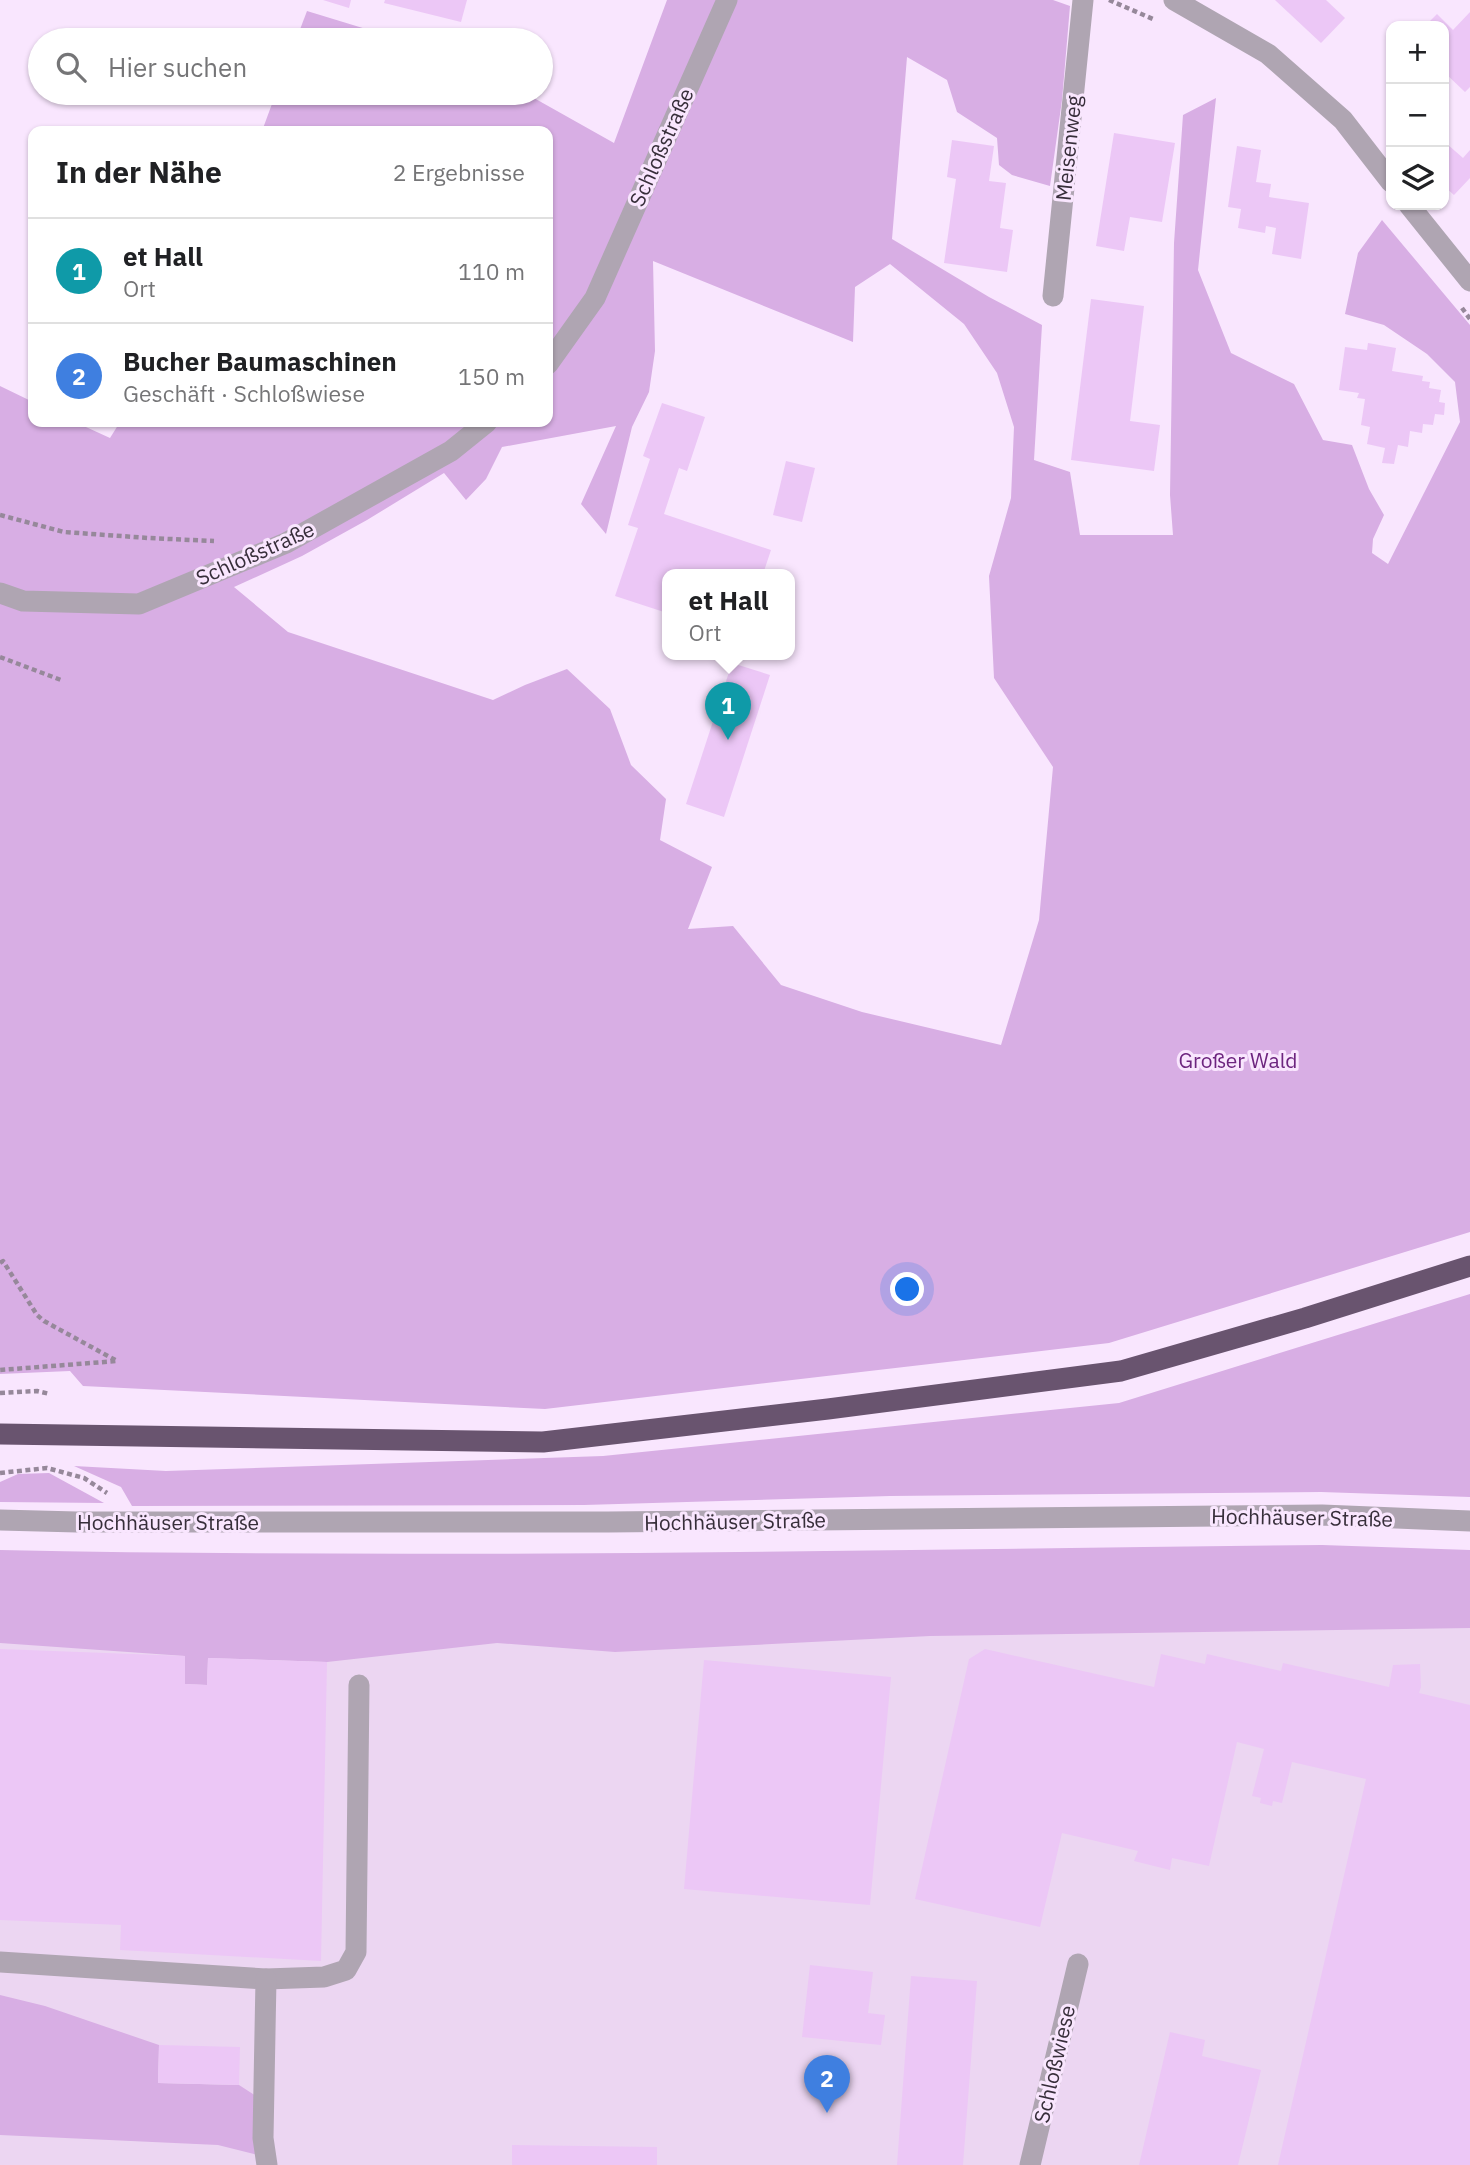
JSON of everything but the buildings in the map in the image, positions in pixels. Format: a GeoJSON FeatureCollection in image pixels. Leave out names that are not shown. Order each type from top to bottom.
{"type":"FeatureCollection","features":[{"type":"Feature","properties":{"kind":"highway"},"geometry":{"type":"LineString","coordinates":[[0,1434],[543,1441],[828,1409],[1121,1371],[1305,1318],[1470,1265]]}},
{"type":"Feature","properties":{"kind":"street","name":"Schloßstraße"},"geometry":{"type":"LineString","coordinates":[[553,357],[595,298],[727,0]]}},
{"type":"Feature","properties":{"kind":"street","name":"Meisenweg"},"geometry":{"type":"LineString","coordinates":[[1054,296],[1083,0]]}},
{"type":"Feature","properties":{"kind":"street"},"geometry":{"type":"LineString","coordinates":[[1174,0],[1268,54],[1343,120],[1386,176]]}},
{"type":"Feature","properties":{"kind":"street"},"geometry":{"type":"LineString","coordinates":[[1413,210],[1470,281]]}},
{"type":"Feature","properties":{"kind":"street","name":"Schloßstraße"},"geometry":{"type":"LineString","coordinates":[[0,593],[23,601],[139,604],[286,544],[451,451],[481,427]]}},
{"type":"Feature","properties":{"kind":"street","name":"Hochhäuser Straße"},"geometry":{"type":"LineString","coordinates":[[0,1520],[608,1522],[1322,1515],[1470,1521]]}},
{"type":"Feature","properties":{"kind":"street"},"geometry":{"type":"LineString","coordinates":[[0,1962],[265,1979],[324,1977],[346,1970],[356,1952],[359,1685]]}},
{"type":"Feature","properties":{"kind":"street","name":"Schloßwiese"},"geometry":{"type":"LineString","coordinates":[[1030,2165],[1078,1964]]}},
{"type":"Feature","properties":{"kind":"street"},"geometry":{"type":"LineString","coordinates":[[265,1979],[263,2138],[267,2165]]}},
{"type":"Feature","properties":{"kind":"path"},"geometry":{"type":"LineString","coordinates":[[1109,0],[1160,23]]}},
{"type":"Feature","properties":{"kind":"path"},"geometry":{"type":"LineString","coordinates":[[1454,298],[1470,318]]}},
{"type":"Feature","properties":{"kind":"path"},"geometry":{"type":"LineString","coordinates":[[0,515],[64,532],[217,541]]}},
{"type":"Feature","properties":{"kind":"path"},"geometry":{"type":"LineString","coordinates":[[0,657],[61,680]]}},
{"type":"Feature","properties":{"kind":"path"},"geometry":{"type":"LineString","coordinates":[[0,1262],[3,1261],[37,1315],[44,1321],[117,1361],[0,1370]]}},
{"type":"Feature","properties":{"kind":"path"},"geometry":{"type":"LineString","coordinates":[[0,1393],[37,1391],[50,1394]]}},
{"type":"Feature","properties":{"kind":"path"},"geometry":{"type":"LineString","coordinates":[[0,1473],[47,1468],[84,1478],[119,1501],[125,1522]]}},
{"type":"Feature","properties":{"kind":"shaded area"},"geometry":{"type":"Polygon","coordinates":[[[0,1582],[1470,1628],[1470,2165],[0,2165],[0,1582]]]}},
{"type":"Feature","properties":{"kind":"green space","name":"Großer Wald"},"geometry":{"type":"Polygon","coordinates":[[[667,0],[1053,0],[1070,6],[1062,100],[1050,186],[1012,175],[999,165],[997,138],[957,112],[947,80],[907,57],[892,239],[1042,325],[1034,460],[1070,472],[1080,535],[1173,535],[1170,495],[1174,243],[1183,115],[1216,98],[1198,270],[1231,353],[1294,384],[1323,440],[1352,445],[1369,489],[1384,515],[1373,539],[1372,553],[1388,564],[1460,422],[1455,382],[1427,354],[1384,325],[1345,314],[1358,253],[1382,220],[1470,325],[1470,1232],[1109,1343],[545,1409],[83,1386],[70,1371],[0,1374],[0,386],[28,400],[28,427],[86,427],[110,438],[117,427],[553,427],[553,126],[264,126],[272,105],[546,105],[614,143],[667,0]]]}},
{"type":"Feature","properties":{"kind":"green space"},"geometry":{"type":"Polygon","coordinates":[[[307,11],[363,28],[301,28],[307,11]]]}},
{"type":"Feature","properties":{"kind":"green space"},"geometry":{"type":"Polygon","coordinates":[[[1470,1294],[1470,1497],[1321,1492],[890,1496],[584,1505],[132,1506],[121,1487],[74,1466],[166,1471],[603,1456],[1119,1403],[1470,1294]]]}},
{"type":"Feature","properties":{"kind":"green space"},"geometry":{"type":"Polygon","coordinates":[[[49,1473],[104,1503],[0,1502],[0,1482],[18,1474],[49,1473]]]}},
{"type":"Feature","properties":{"kind":"green space"},"geometry":{"type":"Polygon","coordinates":[[[1322,1545],[1470,1550],[1470,1628],[930,1636],[615,1652],[497,1643],[327,1662],[208,1658],[207,1685],[185,1684],[185,1656],[0,1643],[0,1550],[496,1554],[1322,1545]]]}},
{"type":"Feature","properties":{"kind":"green space"},"geometry":{"type":"Polygon","coordinates":[[[0,1995],[45,2006],[159,2045],[158,2083],[239,2085],[264,2101],[266,2157],[218,2145],[0,2135],[0,1995]]]}},
{"type":"Feature","properties":{"kind":"place","name":"et Hall"},"geometry":{"type":"Point","coordinates":[728,740]}},
{"type":"Feature","properties":{"kind":"place","name":"Bucher Baumaschinen"},"geometry":{"type":"Point","coordinates":[827,2113]}}]}
